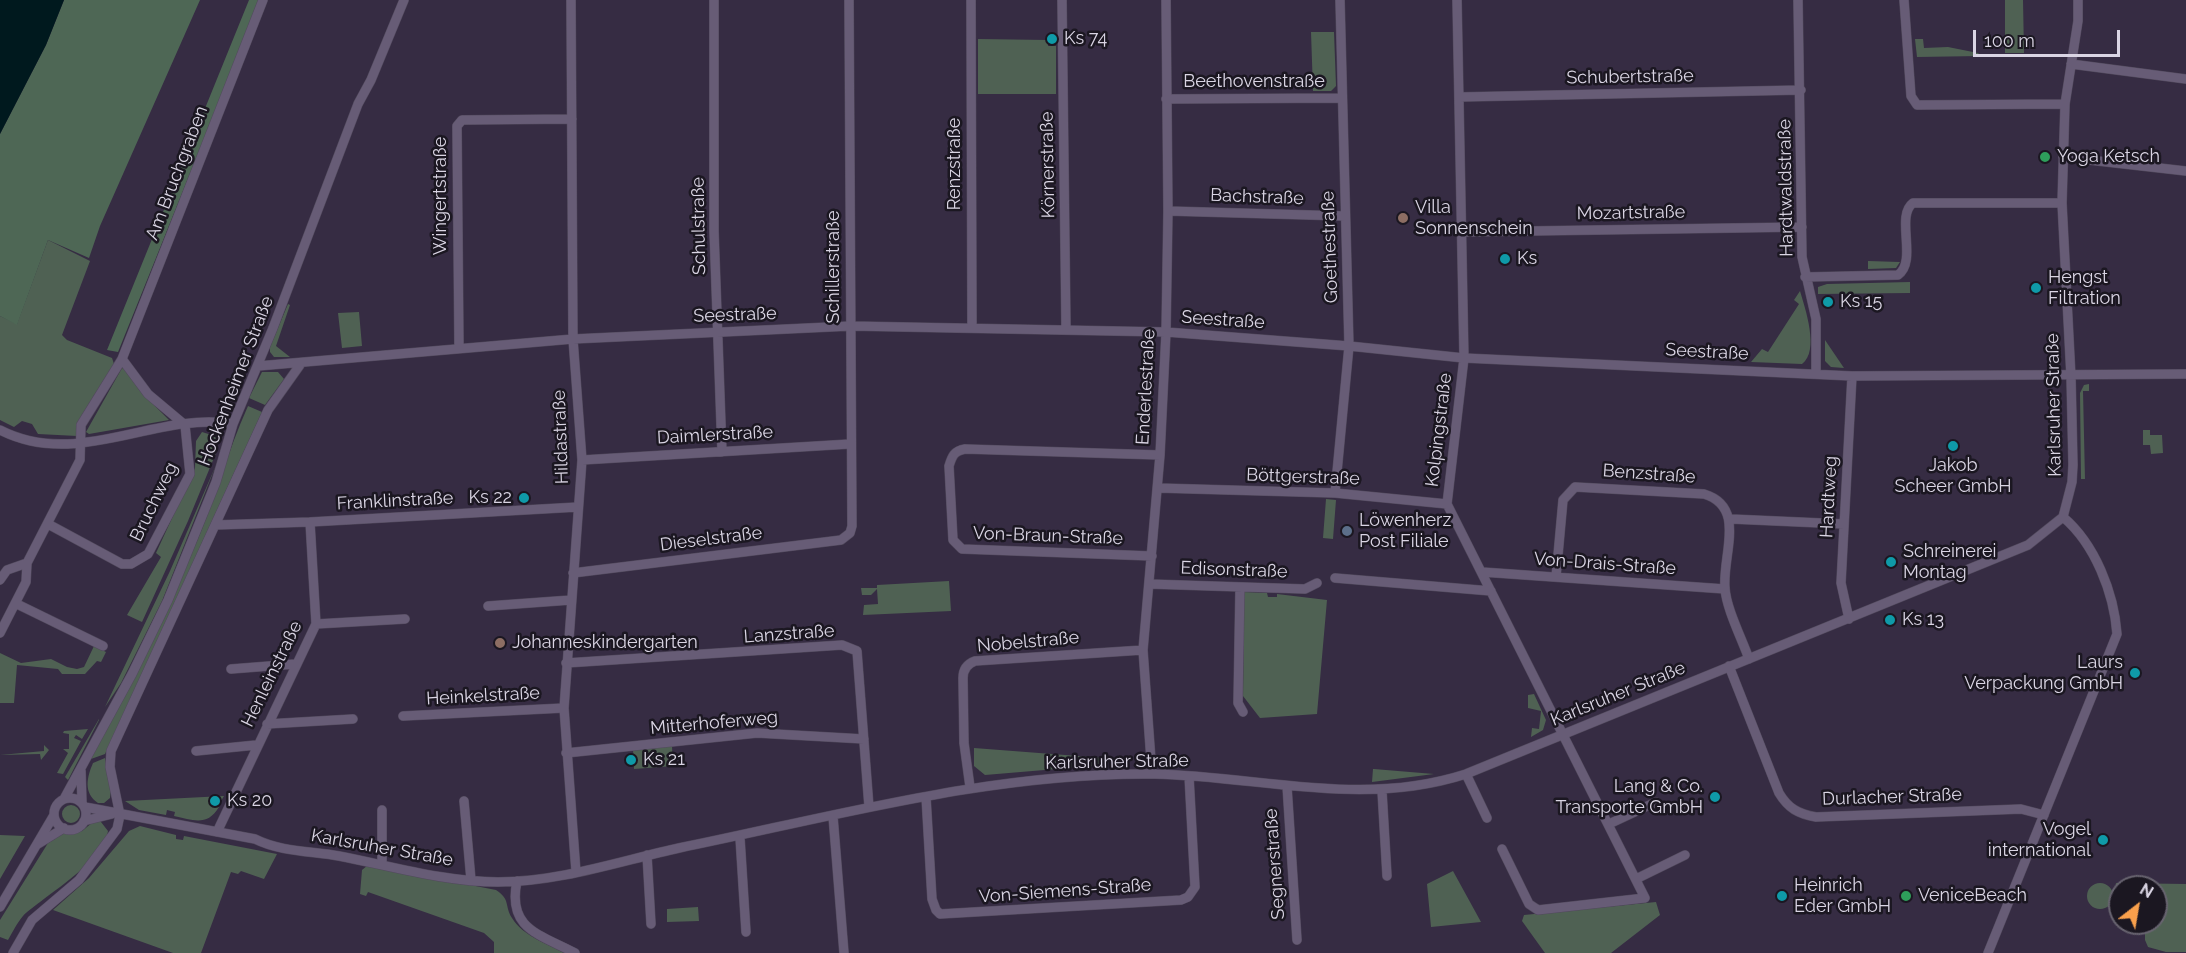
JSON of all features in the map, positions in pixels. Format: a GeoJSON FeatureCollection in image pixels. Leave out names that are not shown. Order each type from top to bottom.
{"type":"FeatureCollection","features":[{"type":"Feature","properties":{"kind":"street","name":"Am Bruchgraben"},"geometry":{"type":"LineString","coordinates":[[27,563],[80,460],[83,443],[81,425],[122,359],[263,0]]}},
{"type":"Feature","properties":{"kind":"street","name":"Hockenheimer Straße"},"geometry":{"type":"LineString","coordinates":[[64,799],[132,674],[168,600],[216,482],[233,424],[258,366],[358,104],[371,80],[404,0]]}},
{"type":"Feature","properties":{"kind":"street","name":"Hildastraße"},"geometry":{"type":"LineString","coordinates":[[571,0],[573,339],[582,460],[564,708],[576,872]]}},
{"type":"Feature","properties":{"kind":"street","name":"Schulstraße"},"geometry":{"type":"LineString","coordinates":[[714,0],[717,332],[722,452]]}},
{"type":"Feature","properties":{"kind":"street","name":"Schillerstraße"},"geometry":{"type":"LineString","coordinates":[[849,0],[852,526],[850,533]]}},
{"type":"Feature","properties":{"kind":"street","name":"Renzstraße"},"geometry":{"type":"LineString","coordinates":[[971,0],[972,328]]}},
{"type":"Feature","properties":{"kind":"street","name":"Körnerstraße"},"geometry":{"type":"LineString","coordinates":[[1062,0],[1066,329]]}},
{"type":"Feature","properties":{"kind":"street","name":"Enderlestraße"},"geometry":{"type":"LineString","coordinates":[[1152,774],[1143,650],[1158,488],[1166,332],[1168,211],[1166,0]]}},
{"type":"Feature","properties":{"kind":"street","name":"Goethestraße"},"geometry":{"type":"LineString","coordinates":[[1335,493],[1349,346],[1340,0]]}},
{"type":"Feature","properties":{"kind":"street","name":"Kolpingstraße"},"geometry":{"type":"LineString","coordinates":[[1457,0],[1464,358],[1447,504],[1645,898],[1538,910],[1529,904],[1502,849]]}},
{"type":"Feature","properties":{"kind":"street","name":"Hardtwaldstraße"},"geometry":{"type":"LineString","coordinates":[[1798,0],[1802,227],[1805,278],[1816,319],[1816,374]]}},
{"type":"Feature","properties":{"kind":"street"},"geometry":{"type":"LineString","coordinates":[[1904,0],[1911,96],[1917,105],[2065,104]]}},
{"type":"Feature","properties":{"kind":"street","name":"Karlsruher Straße"},"geometry":{"type":"LineString","coordinates":[[83,805],[117,814],[217,831],[319,855],[471,879],[517,881],[576,872],[970,787],[1152,774],[1287,786],[1382,791],[1440,782],[1466,774],[2028,545],[2063,517],[2072,482],[2071,377],[2062,203],[2063,157],[2065,104],[2078,21],[2078,0]]}},
{"type":"Feature","properties":{"kind":"street"},"geometry":{"type":"LineString","coordinates":[[2071,64],[2186,79]]}},
{"type":"Feature","properties":{"kind":"street","name":"Schubertstraße"},"geometry":{"type":"LineString","coordinates":[[1459,97],[1801,90]]}},
{"type":"Feature","properties":{"kind":"street","name":"Beethovenstraße"},"geometry":{"type":"LineString","coordinates":[[1166,99],[1342,98]]}},
{"type":"Feature","properties":{"kind":"street","name":"Wingertstraße"},"geometry":{"type":"LineString","coordinates":[[459,348],[457,126],[462,120],[572,119]]}},
{"type":"Feature","properties":{"kind":"street"},"geometry":{"type":"LineString","coordinates":[[2063,157],[2186,171]]}},
{"type":"Feature","properties":{"kind":"street"},"geometry":{"type":"LineString","coordinates":[[1805,278],[1898,275],[1905,266],[1907,212],[1913,203],[2062,203]]}},
{"type":"Feature","properties":{"kind":"street","name":"Bachstraße"},"geometry":{"type":"LineString","coordinates":[[1168,211],[1345,216]]}},
{"type":"Feature","properties":{"kind":"street","name":"Mozartstraße"},"geometry":{"type":"LineString","coordinates":[[1461,232],[1802,227]]}},
{"type":"Feature","properties":{"kind":"street","name":"Seestraße"},"geometry":{"type":"LineString","coordinates":[[258,366],[300,365],[337,358],[573,339],[851,326],[1166,332],[1349,346],[1464,358],[1852,376],[2071,377],[2186,374]]}},
{"type":"Feature","properties":{"kind":"street"},"geometry":{"type":"LineString","coordinates":[[122,359],[148,394],[186,425]]}},
{"type":"Feature","properties":{"kind":"street","name":"Hockenheimer Straße"},"geometry":{"type":"LineString","coordinates":[[117,814],[110,754],[268,410],[300,365]]}},
{"type":"Feature","properties":{"kind":"street","name":"Hardtweg"},"geometry":{"type":"LineString","coordinates":[[1850,619],[1841,583],[1852,376]]}},
{"type":"Feature","properties":{"kind":"street"},"geometry":{"type":"LineString","coordinates":[[0,430],[54,446],[186,425],[221,422],[233,424]]}},
{"type":"Feature","properties":{"kind":"street","name":"Bruchweg"},"geometry":{"type":"LineString","coordinates":[[48,524],[122,564],[141,561],[148,554],[190,474],[186,425]]}},
{"type":"Feature","properties":{"kind":"street","name":"Daimlerstraße"},"geometry":{"type":"LineString","coordinates":[[582,460],[850,444]]}},
{"type":"Feature","properties":{"kind":"street","name":"Von-Braun-Straße"},"geometry":{"type":"LineString","coordinates":[[1152,556],[962,549],[953,540],[949,466],[951,457],[957,451],[965,449],[1160,455]]}},
{"type":"Feature","properties":{"kind":"street","name":"Benzstraße"},"geometry":{"type":"LineString","coordinates":[[1556,577],[1563,500],[1575,487],[1704,494],[1721,502],[1731,519]]}},
{"type":"Feature","properties":{"kind":"street","name":"Böttgerstraße"},"geometry":{"type":"LineString","coordinates":[[1158,488],[1335,493],[1447,504]]}},
{"type":"Feature","properties":{"kind":"street","name":"Franklinstraße"},"geometry":{"type":"LineString","coordinates":[[215,525],[578,507]]}},
{"type":"Feature","properties":{"kind":"street"},"geometry":{"type":"LineString","coordinates":[[1988,953],[2117,634],[2115,613],[2089,547],[2077,529],[2063,517]]}},
{"type":"Feature","properties":{"kind":"street"},"geometry":{"type":"LineString","coordinates":[[1749,659],[1725,589],[1731,519],[1844,524]]}},
{"type":"Feature","properties":{"kind":"street","name":"Henleinstraße"},"geometry":{"type":"LineString","coordinates":[[217,831],[316,624],[310,522]]}},
{"type":"Feature","properties":{"kind":"street","name":"Dieselstraße"},"geometry":{"type":"LineString","coordinates":[[573,573],[841,540],[850,533]]}},
{"type":"Feature","properties":{"kind":"street"},"geometry":{"type":"LineString","coordinates":[[0,580],[7,570],[27,563],[26,582],[17,604],[0,633]]}},
{"type":"Feature","properties":{"kind":"street","name":"Von-Drais-Straße"},"geometry":{"type":"LineString","coordinates":[[1482,572],[1725,589]]}},
{"type":"Feature","properties":{"kind":"street"},"geometry":{"type":"LineString","coordinates":[[1335,578],[1491,591]]}},
{"type":"Feature","properties":{"kind":"street","name":"Edisonstraße"},"geometry":{"type":"LineString","coordinates":[[1149,584],[1305,589],[1317,583]]}},
{"type":"Feature","properties":{"kind":"street"},"geometry":{"type":"LineString","coordinates":[[1240,587],[1238,703],[1243,712]]}},
{"type":"Feature","properties":{"kind":"street"},"geometry":{"type":"LineString","coordinates":[[488,606],[571,600]]}},
{"type":"Feature","properties":{"kind":"street"},"geometry":{"type":"LineString","coordinates":[[17,604],[103,646]]}},
{"type":"Feature","properties":{"kind":"street"},"geometry":{"type":"LineString","coordinates":[[316,624],[405,619]]}},
{"type":"Feature","properties":{"kind":"street","name":"Lanzstraße"},"geometry":{"type":"LineString","coordinates":[[566,663],[842,645],[857,651],[869,807]]}},
{"type":"Feature","properties":{"kind":"street","name":"Nobelstraße"},"geometry":{"type":"LineString","coordinates":[[970,787],[964,743],[963,678],[965,668],[969,663],[1143,650]]}},
{"type":"Feature","properties":{"kind":"street"},"geometry":{"type":"LineString","coordinates":[[231,669],[296,664]]}},
{"type":"Feature","properties":{"kind":"street","name":"Durlacher Straße"},"geometry":{"type":"LineString","coordinates":[[1729,666],[1779,793],[1784,803],[1796,812],[1815,817],[2021,809],[2044,815]]}},
{"type":"Feature","properties":{"kind":"street","name":"Heinkelstraße"},"geometry":{"type":"LineString","coordinates":[[403,716],[564,708]]}},
{"type":"Feature","properties":{"kind":"street"},"geometry":{"type":"LineString","coordinates":[[267,724],[353,719]]}},
{"type":"Feature","properties":{"kind":"street","name":"Mitterhoferweg"},"geometry":{"type":"LineString","coordinates":[[566,753],[757,733],[864,739]]}},
{"type":"Feature","properties":{"kind":"street"},"geometry":{"type":"LineString","coordinates":[[196,751],[256,746]]}},
{"type":"Feature","properties":{"kind":"street"},"geometry":{"type":"LineString","coordinates":[[54,815],[57,824],[64,828],[74,829],[84,821],[81,766]]}},
{"type":"Feature","properties":{"kind":"street"},"geometry":{"type":"LineString","coordinates":[[1466,774],[1487,818]]}},
{"type":"Feature","properties":{"kind":"street","name":"Von-Siemens-Straße"},"geometry":{"type":"LineString","coordinates":[[926,797],[932,899],[940,914],[1181,900],[1188,897],[1195,887],[1189,776]]}},
{"type":"Feature","properties":{"kind":"street","name":"Segnerstraße"},"geometry":{"type":"LineString","coordinates":[[1287,786],[1297,940]]}},
{"type":"Feature","properties":{"kind":"street"},"geometry":{"type":"LineString","coordinates":[[1382,791],[1387,876]]}},
{"type":"Feature","properties":{"kind":"street"},"geometry":{"type":"LineString","coordinates":[[0,907],[38,844],[54,815],[57,804],[64,799],[74,798],[83,805]]}},
{"type":"Feature","properties":{"kind":"street"},"geometry":{"type":"LineString","coordinates":[[464,801],[471,879]]}},
{"type":"Feature","properties":{"kind":"street"},"geometry":{"type":"LineString","coordinates":[[1609,824],[1656,802]]}},
{"type":"Feature","properties":{"kind":"street"},"geometry":{"type":"LineString","coordinates":[[382,810],[382,864]]}},
{"type":"Feature","properties":{"kind":"street"},"geometry":{"type":"LineString","coordinates":[[13,953],[32,920],[79,880],[97,857],[117,829],[117,814]]}},
{"type":"Feature","properties":{"kind":"street","name":"Karlsruher Straße"},"geometry":{"type":"LineString","coordinates":[[84,821],[117,814]]}},
{"type":"Feature","properties":{"kind":"street"},"geometry":{"type":"LineString","coordinates":[[832,816],[844,953]]}},
{"type":"Feature","properties":{"kind":"street"},"geometry":{"type":"LineString","coordinates":[[38,844],[64,828]]}},
{"type":"Feature","properties":{"kind":"street"},"geometry":{"type":"LineString","coordinates":[[740,837],[746,932]]}},
{"type":"Feature","properties":{"kind":"street"},"geometry":{"type":"LineString","coordinates":[[647,855],[651,924]]}},
{"type":"Feature","properties":{"kind":"street"},"geometry":{"type":"LineString","coordinates":[[1636,879],[1685,855]]}},
{"type":"Feature","properties":{"kind":"street"},"geometry":{"type":"LineString","coordinates":[[517,881],[515,912],[522,923],[574,953]]}},
{"type":"Feature","properties":{"kind":"shaded area"},"geometry":{"type":"Polygon","coordinates":[[[0,0],[64,0],[46,45],[0,134],[0,0]]]}},
{"type":"Feature","properties":{"kind":"shaded area"},"geometry":{"type":"Polygon","coordinates":[[[64,0],[200,0],[100,226],[89,258],[48,240],[17,325],[0,316],[0,134],[46,45],[64,0]]]}},
{"type":"Feature","properties":{"kind":"shaded area"},"geometry":{"type":"Polygon","coordinates":[[[249,0],[260,0],[118,352],[107,350],[249,0]]]}},
{"type":"Feature","properties":{"kind":"shaded area"},"geometry":{"type":"Polygon","coordinates":[[[2005,0],[2023,0],[2024,53],[2005,53],[2005,0]]]}},
{"type":"Feature","properties":{"kind":"shaded area"},"geometry":{"type":"Polygon","coordinates":[[[1311,32],[1334,32],[1336,86],[1331,91],[1313,91],[1311,32]]]}},
{"type":"Feature","properties":{"kind":"shaded area"},"geometry":{"type":"Polygon","coordinates":[[[978,39],[1048,40],[1048,46],[1056,46],[1056,94],[978,94],[978,39]]]}},
{"type":"Feature","properties":{"kind":"shaded area"},"geometry":{"type":"Polygon","coordinates":[[[1915,39],[1923,39],[1924,48],[1948,47],[1978,53],[1981,56],[1917,57],[1915,39]]]}},
{"type":"Feature","properties":{"kind":"shaded area"},"geometry":{"type":"Polygon","coordinates":[[[48,240],[90,261],[62,335],[67,340],[112,358],[114,364],[77,436],[38,434],[32,424],[22,421],[14,427],[0,420],[0,316],[17,324],[48,240]]]}},
{"type":"Feature","properties":{"kind":"shaded area"},"geometry":{"type":"Polygon","coordinates":[[[1868,261],[1900,262],[1896,268],[1868,269],[1868,261]]]}},
{"type":"Feature","properties":{"kind":"shaded area"},"geometry":{"type":"Polygon","coordinates":[[[1910,282],[1910,293],[1818,294],[1818,287],[1827,284],[1910,282]]]}},
{"type":"Feature","properties":{"kind":"shaded area"},"geometry":{"type":"Polygon","coordinates":[[[1800,291],[1810,329],[1810,350],[1807,358],[1802,364],[1751,362],[1762,349],[1768,352],[1799,304],[1794,300],[1800,291]]]}},
{"type":"Feature","properties":{"kind":"shaded area"},"geometry":{"type":"Polygon","coordinates":[[[288,304],[290,305],[276,346],[290,357],[274,357],[270,352],[270,347],[288,304]]]}},
{"type":"Feature","properties":{"kind":"shaded area"},"geometry":{"type":"Polygon","coordinates":[[[359,312],[362,346],[342,348],[338,313],[359,312]]]}},
{"type":"Feature","properties":{"kind":"shaded area"},"geometry":{"type":"Polygon","coordinates":[[[1825,340],[1844,368],[1831,367],[1825,361],[1825,340]]]}},
{"type":"Feature","properties":{"kind":"shaded area"},"geometry":{"type":"Polygon","coordinates":[[[122,368],[127,370],[140,391],[169,420],[89,434],[86,432],[122,368]]]}},
{"type":"Feature","properties":{"kind":"shaded area"},"geometry":{"type":"Polygon","coordinates":[[[262,372],[278,372],[284,379],[265,405],[249,398],[262,372]]]}},
{"type":"Feature","properties":{"kind":"shaded area"},"geometry":{"type":"Polygon","coordinates":[[[2089,384],[2089,391],[2083,391],[2085,479],[2081,479],[2080,393],[2084,385],[2089,384]]]}},
{"type":"Feature","properties":{"kind":"shaded area"},"geometry":{"type":"Polygon","coordinates":[[[248,406],[262,412],[105,754],[91,759],[182,575],[248,406]]]}},
{"type":"Feature","properties":{"kind":"shaded area"},"geometry":{"type":"Polygon","coordinates":[[[2143,430],[2150,430],[2150,435],[2162,435],[2163,453],[2151,454],[2150,445],[2143,445],[2143,430]]]}},
{"type":"Feature","properties":{"kind":"shaded area"},"geometry":{"type":"Polygon","coordinates":[[[202,432],[215,436],[218,448],[142,622],[127,615],[161,557],[156,553],[195,468],[196,441],[202,432]]]}},
{"type":"Feature","properties":{"kind":"shaded area"},"geometry":{"type":"Polygon","coordinates":[[[216,465],[162,601],[121,683],[105,707],[170,571],[216,465]]]}},
{"type":"Feature","properties":{"kind":"shaded area"},"geometry":{"type":"Polygon","coordinates":[[[1326,499],[1336,500],[1333,539],[1323,538],[1326,499]]]}},
{"type":"Feature","properties":{"kind":"shaded area"},"geometry":{"type":"Polygon","coordinates":[[[949,581],[951,611],[863,615],[864,605],[878,604],[877,589],[871,595],[862,595],[861,588],[949,581]]]}},
{"type":"Feature","properties":{"kind":"shaded area"},"geometry":{"type":"Polygon","coordinates":[[[1244,592],[1267,593],[1268,597],[1277,597],[1277,594],[1327,600],[1317,714],[1260,718],[1243,696],[1244,592]]]}},
{"type":"Feature","properties":{"kind":"shaded area"},"geometry":{"type":"Polygon","coordinates":[[[94,646],[106,652],[101,662],[97,661],[85,674],[62,674],[58,669],[17,665],[14,703],[0,703],[0,653],[21,663],[51,659],[77,669],[84,667],[94,646]]]}},
{"type":"Feature","properties":{"kind":"shaded area"},"geometry":{"type":"Polygon","coordinates":[[[1534,694],[1546,720],[1543,730],[1531,737],[1532,728],[1539,729],[1541,711],[1528,708],[1528,695],[1534,694]]]}},
{"type":"Feature","properties":{"kind":"shaded area"},"geometry":{"type":"Polygon","coordinates":[[[99,720],[68,780],[65,777],[99,720]]]}},
{"type":"Feature","properties":{"kind":"shaded area"},"geometry":{"type":"Polygon","coordinates":[[[88,729],[82,739],[76,735],[74,738],[81,741],[63,774],[57,773],[68,753],[63,749],[69,749],[69,734],[63,733],[64,731],[88,729]]]}},
{"type":"Feature","properties":{"kind":"shaded area"},"geometry":{"type":"Polygon","coordinates":[[[44,745],[49,750],[41,760],[40,754],[0,755],[44,751],[44,745]]]}},
{"type":"Feature","properties":{"kind":"shaded area"},"geometry":{"type":"Polygon","coordinates":[[[672,746],[673,766],[634,769],[633,749],[672,746]]]}},
{"type":"Feature","properties":{"kind":"shaded area"},"geometry":{"type":"Polygon","coordinates":[[[974,748],[1104,758],[1104,765],[985,775],[974,766],[974,748]]]}},
{"type":"Feature","properties":{"kind":"shaded area"},"geometry":{"type":"Polygon","coordinates":[[[105,758],[111,789],[110,798],[104,803],[98,803],[88,790],[88,779],[93,763],[105,758]]]}},
{"type":"Feature","properties":{"kind":"shaded area"},"geometry":{"type":"Polygon","coordinates":[[[1374,769],[1434,774],[1372,782],[1374,769]]]}},
{"type":"Feature","properties":{"kind":"shaded area"},"geometry":{"type":"Polygon","coordinates":[[[224,796],[221,801],[215,798],[212,803],[219,807],[204,820],[174,816],[175,812],[167,810],[166,815],[139,810],[125,801],[224,796]]]}},
{"type":"Feature","properties":{"kind":"shaded area"},"geometry":{"type":"Polygon","coordinates":[[[71,805],[77,808],[80,814],[77,820],[71,823],[65,820],[62,814],[65,808],[71,805]]]}},
{"type":"Feature","properties":{"kind":"shaded area"},"geometry":{"type":"Polygon","coordinates":[[[93,822],[101,822],[108,831],[96,855],[72,878],[23,916],[8,940],[0,937],[0,920],[48,843],[64,833],[82,831],[93,822]]]}},
{"type":"Feature","properties":{"kind":"shaded area"},"geometry":{"type":"Polygon","coordinates":[[[140,826],[176,835],[176,839],[183,840],[184,836],[277,854],[264,879],[241,871],[238,874],[231,872],[201,953],[173,953],[53,910],[89,878],[129,831],[140,826]]]}},
{"type":"Feature","properties":{"kind":"shaded area"},"geometry":{"type":"Polygon","coordinates":[[[0,835],[25,836],[0,879],[0,835]]]}},
{"type":"Feature","properties":{"kind":"shaded area"},"geometry":{"type":"Polygon","coordinates":[[[368,865],[496,890],[506,900],[512,918],[522,930],[564,953],[494,953],[494,942],[484,933],[368,892],[366,896],[360,894],[362,870],[368,865]]]}},
{"type":"Feature","properties":{"kind":"shaded area"},"geometry":{"type":"Polygon","coordinates":[[[1453,871],[1481,922],[1431,927],[1427,884],[1453,871]]]}},
{"type":"Feature","properties":{"kind":"shaded area"},"geometry":{"type":"Polygon","coordinates":[[[2095,884],[2108,886],[2108,906],[2100,909],[2095,908],[2088,901],[2088,891],[2095,884]]]}},
{"type":"Feature","properties":{"kind":"shaded area"},"geometry":{"type":"Polygon","coordinates":[[[2168,884],[2186,884],[2186,952],[2166,952],[2148,947],[2145,935],[2168,935],[2168,884]]]}},
{"type":"Feature","properties":{"kind":"shaded area"},"geometry":{"type":"Polygon","coordinates":[[[1656,902],[1660,915],[1611,953],[1545,953],[1522,921],[1524,915],[1656,902]]]}},
{"type":"Feature","properties":{"kind":"shaded area"},"geometry":{"type":"Polygon","coordinates":[[[698,907],[699,921],[667,922],[667,909],[698,907]]]}},
{"type":"Feature","properties":{"kind":"place","name":"Ks 74"},"geometry":{"type":"Point","coordinates":[1052,39]}},
{"type":"Feature","properties":{"kind":"place","name":"Yoga Ketsch"},"geometry":{"type":"Point","coordinates":[2045,157]}},
{"type":"Feature","properties":{"kind":"place","name":"Villa Sonnenschein"},"geometry":{"type":"Point","coordinates":[1403,218]}},
{"type":"Feature","properties":{"kind":"place","name":"Ks"},"geometry":{"type":"Point","coordinates":[1505,259]}},
{"type":"Feature","properties":{"kind":"place","name":"Hengst Filtration"},"geometry":{"type":"Point","coordinates":[2036,288]}},
{"type":"Feature","properties":{"kind":"place","name":"Ks 15"},"geometry":{"type":"Point","coordinates":[1828,302]}},
{"type":"Feature","properties":{"kind":"place","name":"Jakob Scheer GmbH"},"geometry":{"type":"Point","coordinates":[1953,446]}},
{"type":"Feature","properties":{"kind":"place","name":"Ks 22"},"geometry":{"type":"Point","coordinates":[524,498]}},
{"type":"Feature","properties":{"kind":"place","name":"Löwenherz Post Filiale"},"geometry":{"type":"Point","coordinates":[1347,531]}},
{"type":"Feature","properties":{"kind":"place","name":"Schreinerei Montag"},"geometry":{"type":"Point","coordinates":[1891,562]}},
{"type":"Feature","properties":{"kind":"place","name":"Ks 13"},"geometry":{"type":"Point","coordinates":[1890,620]}},
{"type":"Feature","properties":{"kind":"place","name":"Johanneskindergarten"},"geometry":{"type":"Point","coordinates":[500,643]}},
{"type":"Feature","properties":{"kind":"place","name":"Laurs Verpackung GmbH"},"geometry":{"type":"Point","coordinates":[2135,673]}},
{"type":"Feature","properties":{"kind":"place","name":"Ks 21"},"geometry":{"type":"Point","coordinates":[631,760]}},
{"type":"Feature","properties":{"kind":"place","name":"Lang & Co. Transporte GmbH"},"geometry":{"type":"Point","coordinates":[1715,797]}},
{"type":"Feature","properties":{"kind":"place","name":"Ks 20"},"geometry":{"type":"Point","coordinates":[215,801]}},
{"type":"Feature","properties":{"kind":"place","name":"Vogel international"},"geometry":{"type":"Point","coordinates":[2103,840]}},
{"type":"Feature","properties":{"kind":"place","name":"Heinrich Eder GmbH"},"geometry":{"type":"Point","coordinates":[1782,896]}},
{"type":"Feature","properties":{"kind":"place","name":"VeniceBeach"},"geometry":{"type":"Point","coordinates":[1906,896]}}]}
